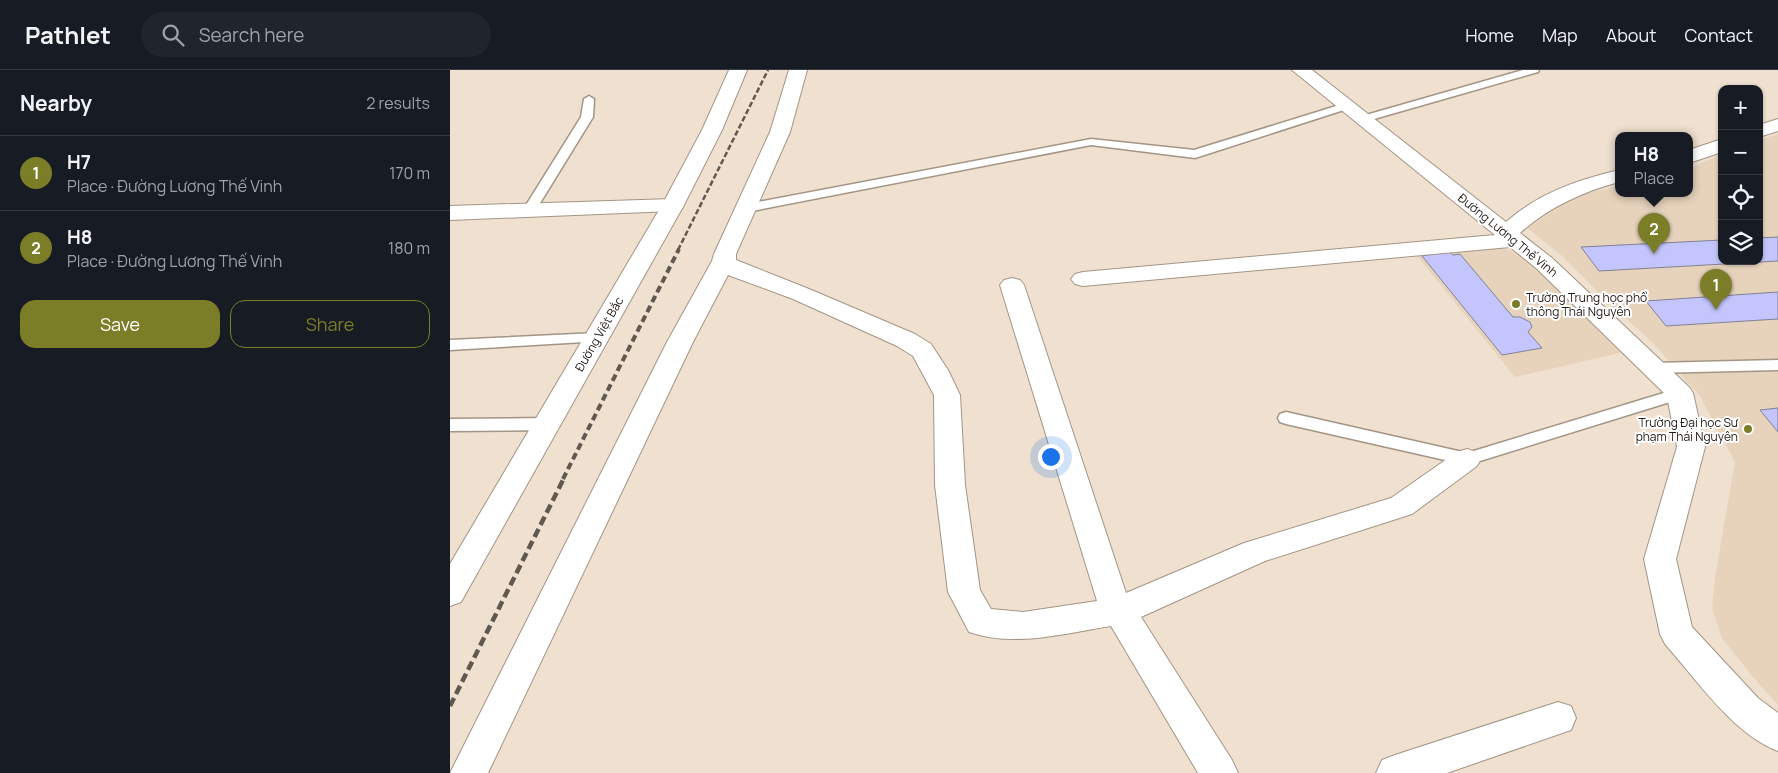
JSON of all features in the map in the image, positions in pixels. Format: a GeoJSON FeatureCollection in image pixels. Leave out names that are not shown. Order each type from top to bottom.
{"type":"FeatureCollection","features":[{"type":"Feature","properties":{"kind":"street","name":"Đường Việt Bắc"},"geometry":{"type":"LineString","coordinates":[[450,593],[673,205],[712,130],[738,70]]}},
{"type":"Feature","properties":{"kind":"street"},"geometry":{"type":"LineString","coordinates":[[469,773],[680,342],[724,261],[724,254],[747,208],[780,132],[798,70]]}},
{"type":"Feature","properties":{"kind":"street","name":"Đường Lương Thế Vinh"},"geometry":{"type":"LineString","coordinates":[[1301,70],[1544,263],[1680,393]]}},
{"type":"Feature","properties":{"kind":"street"},"geometry":{"type":"LineString","coordinates":[[1762,130],[1778,125]]}},
{"type":"Feature","properties":{"kind":"street"},"geometry":{"type":"LineString","coordinates":[[1693,156],[1718,146]]}},
{"type":"Feature","properties":{"kind":"street"},"geometry":{"type":"LineString","coordinates":[[1083,279],[1512,236],[1528,213],[1567,191],[1615,177]]}},
{"type":"Feature","properties":{"kind":"street"},"geometry":{"type":"LineString","coordinates":[[450,213],[673,205]]}},
{"type":"Feature","properties":{"kind":"street"},"geometry":{"type":"LineString","coordinates":[[724,261],[729,267],[801,294],[906,340],[922,350],[936,370],[947,395],[950,485],[964,592],[981,622],[1023,626],[1120,611],[1255,552],[1402,506],[1467,459]]}},
{"type":"Feature","properties":{"kind":"street"},"geometry":{"type":"LineString","coordinates":[[1012,285],[1110,595],[1219,773]]}},
{"type":"Feature","properties":{"kind":"street"},"geometry":{"type":"LineString","coordinates":[[1680,393],[1691,447],[1660,559],[1677,634],[1745,709],[1778,734]]}},
{"type":"Feature","properties":{"kind":"street"},"geometry":{"type":"LineString","coordinates":[[1395,773],[1558,718]]}},
{"type":"Feature","properties":{"kind":"lane"},"geometry":{"type":"LineString","coordinates":[[747,208],[1091,142],[1195,154],[1354,112],[1534,70]]}},
{"type":"Feature","properties":{"kind":"lane"},"geometry":{"type":"LineString","coordinates":[[528,210],[587,117],[589,99]]}},
{"type":"Feature","properties":{"kind":"lane"},"geometry":{"type":"LineString","coordinates":[[450,345],[597,338]]}},
{"type":"Feature","properties":{"kind":"lane"},"geometry":{"type":"LineString","coordinates":[[1653,368],[1778,365]]}},
{"type":"Feature","properties":{"kind":"lane"},"geometry":{"type":"LineString","coordinates":[[1286,418],[1467,459],[1680,393]]}},
{"type":"Feature","properties":{"kind":"lane"},"geometry":{"type":"LineString","coordinates":[[450,425],[547,424]]}},
{"type":"Feature","properties":{"kind":"shaded area","name":"Trường Đại học Sư phạm Thái Nguyên"},"geometry":{"type":"Polygon","coordinates":[[[1778,134],[1778,705],[1722,638],[1712,608],[1715,577],[1735,462],[1700,396],[1653,343],[1561,255],[1527,228],[1577,196],[1615,187],[1615,197],[1693,197],[1693,167],[1718,156],[1718,265],[1763,265],[1763,139],[1778,134]]]}},
{"type":"Feature","properties":{"kind":"shaded area","name":"Trường Trung học phổ thông Thái Nguyên"},"geometry":{"type":"Polygon","coordinates":[[[1487,245],[1527,255],[1624,352],[1515,377],[1414,252],[1487,245]]]}},
{"type":"Feature","properties":{"kind":"building"},"geometry":{"type":"Polygon","coordinates":[[[1778,237],[1778,261],[1763,262],[1763,238],[1778,237]]]}},
{"type":"Feature","properties":{"kind":"building"},"geometry":{"type":"Polygon","coordinates":[[[1718,240],[1718,264],[1599,271],[1581,247],[1718,240]]]}},
{"type":"Feature","properties":{"kind":"building"},"geometry":{"type":"Polygon","coordinates":[[[1449,251],[1453,255],[1460,254],[1513,317],[1520,317],[1530,322],[1532,327],[1528,332],[1542,348],[1502,355],[1422,256],[1449,251]]]}},
{"type":"Feature","properties":{"kind":"building"},"geometry":{"type":"Polygon","coordinates":[[[1778,292],[1778,319],[1666,326],[1646,301],[1778,292]]]}},
{"type":"Feature","properties":{"kind":"building"},"geometry":{"type":"Polygon","coordinates":[[[1778,408],[1778,432],[1760,410],[1778,408]]]}},
{"type":"Feature","properties":{"kind":"railway"},"geometry":{"type":"LineString","coordinates":[[678,250],[768,70]]}},
{"type":"Feature","properties":{"kind":"railway"},"geometry":{"type":"LineString","coordinates":[[563,479],[679,249]]}},
{"type":"Feature","properties":{"kind":"railway"},"geometry":{"type":"LineString","coordinates":[[450,706],[564,478]]}},
{"type":"Feature","properties":{"kind":"place","name":"H8"},"geometry":{"type":"Point","coordinates":[1654,254]}},
{"type":"Feature","properties":{"kind":"place","name":"Trường Trung học phổ thông Thái Nguyên"},"geometry":{"type":"Point","coordinates":[1516,304]}},
{"type":"Feature","properties":{"kind":"place","name":"H7"},"geometry":{"type":"Point","coordinates":[1716,310]}},
{"type":"Feature","properties":{"kind":"place","name":"Trường Đại học Sư phạm Thái Nguyên"},"geometry":{"type":"Point","coordinates":[1748,429]}}]}
